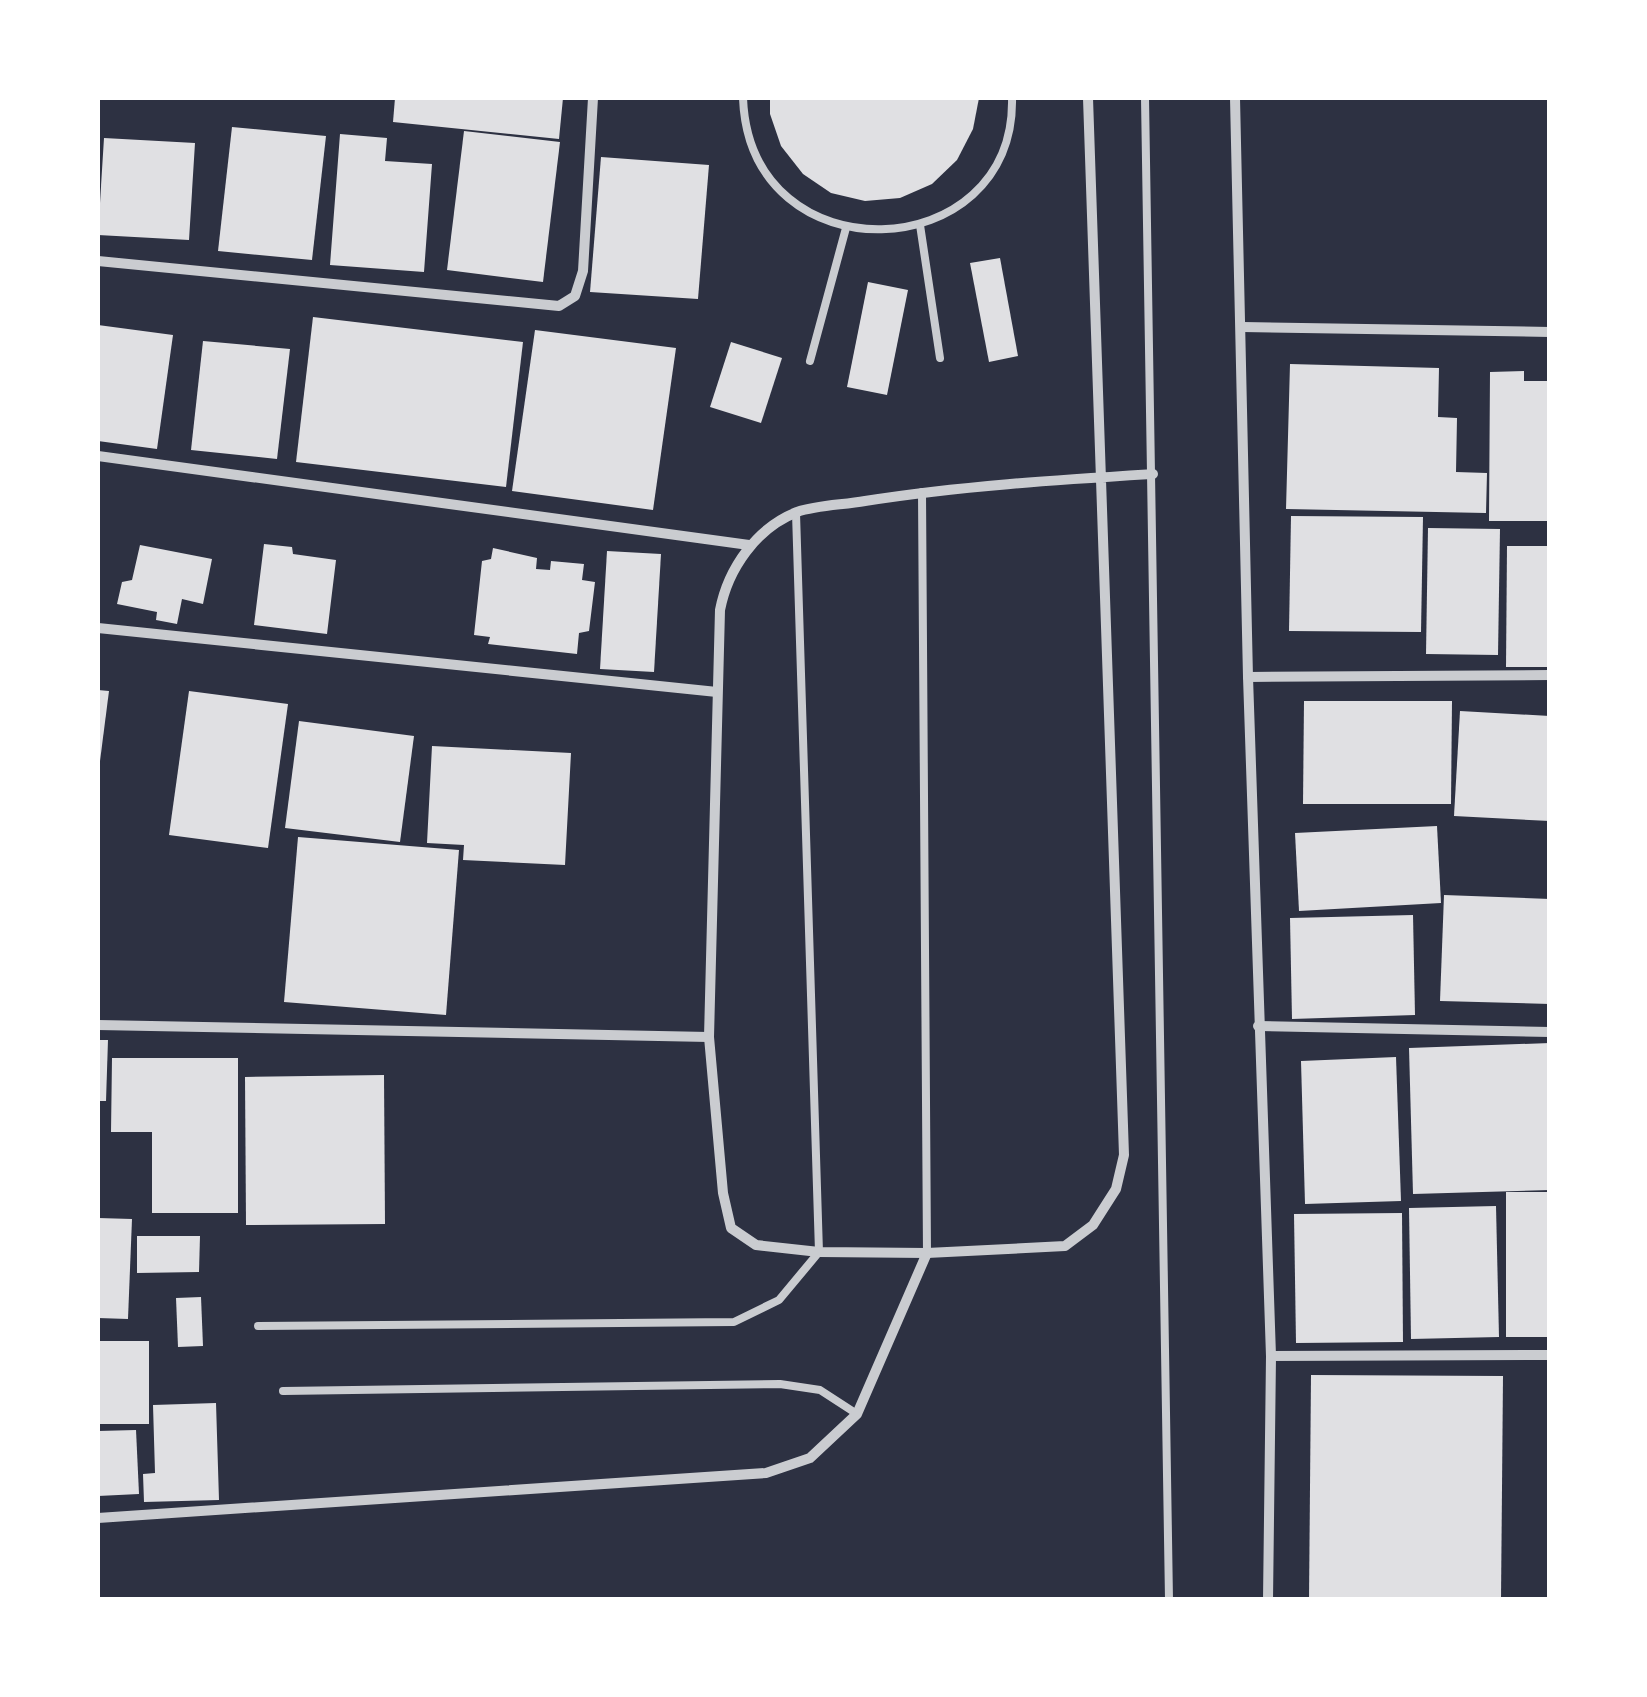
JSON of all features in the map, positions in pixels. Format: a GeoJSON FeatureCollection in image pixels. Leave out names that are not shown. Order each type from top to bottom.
{"type":"FeatureCollection","features":[{"type":"Feature","properties":{"kind":"street"},"geometry":{"type":"LineString","coordinates":[[98,261],[558,306],[575,296],[582,271],[592,98]]}},
{"type":"Feature","properties":{"kind":"street"},"geometry":{"type":"LineString","coordinates":[[1088,98],[1098,477],[1124,1154],[1108,1201],[1093,1225],[1064,1246],[927,1254],[819,1252],[756,1246],[731,1228],[723,1193],[709,1037],[724,586],[750,545],[796,512],[922,492],[1098,477],[1153,474]]}},
{"type":"Feature","properties":{"kind":"street"},"geometry":{"type":"LineString","coordinates":[[1235,98],[1248,677],[1271,1356],[1268,1600]]}},
{"type":"Feature","properties":{"kind":"street"},"geometry":{"type":"LineString","coordinates":[[1243,327],[1550,332]]}},
{"type":"Feature","properties":{"kind":"street"},"geometry":{"type":"LineString","coordinates":[[98,456],[750,545]]}},
{"type":"Feature","properties":{"kind":"street"},"geometry":{"type":"LineString","coordinates":[[98,628],[718,692]]}},
{"type":"Feature","properties":{"kind":"street"},"geometry":{"type":"LineString","coordinates":[[1248,677],[1550,675]]}},
{"type":"Feature","properties":{"kind":"street"},"geometry":{"type":"LineString","coordinates":[[98,1025],[709,1037]]}},
{"type":"Feature","properties":{"kind":"street"},"geometry":{"type":"LineString","coordinates":[[1258,1026],[1550,1032]]}},
{"type":"Feature","properties":{"kind":"street"},"geometry":{"type":"LineString","coordinates":[[98,1518],[766,1473],[810,1458],[857,1414],[927,1254]]}},
{"type":"Feature","properties":{"kind":"street"},"geometry":{"type":"LineString","coordinates":[[1271,1356],[1550,1355]]}},
{"type":"Feature","properties":{"kind":"lane"},"geometry":{"type":"LineString","coordinates":[[743,98],[750,142],[777,188],[820,220],[870,232],[920,225],[944,214],[984,180],[1007,133],[1012,98]]}},
{"type":"Feature","properties":{"kind":"lane"},"geometry":{"type":"LineString","coordinates":[[1145,98],[1169,1600]]}},
{"type":"Feature","properties":{"kind":"lane"},"geometry":{"type":"LineString","coordinates":[[920,225],[940,358]]}},
{"type":"Feature","properties":{"kind":"lane"},"geometry":{"type":"LineString","coordinates":[[810,360],[846,228]]}},
{"type":"Feature","properties":{"kind":"lane"},"geometry":{"type":"LineString","coordinates":[[922,492],[927,1254]]}},
{"type":"Feature","properties":{"kind":"lane"},"geometry":{"type":"LineString","coordinates":[[258,1326],[734,1322],[779,1300],[819,1252],[796,512]]}},
{"type":"Feature","properties":{"kind":"lane"},"geometry":{"type":"LineString","coordinates":[[283,1391],[780,1384],[820,1390],[857,1414]]}},
{"type":"Feature","properties":{"kind":"building"},"geometry":{"type":"Polygon","coordinates":[[[395,98],[563,98],[559,139],[393,122],[395,98]]]}},
{"type":"Feature","properties":{"kind":"building"},"geometry":{"type":"Polygon","coordinates":[[[770,98],[979,98],[973,129],[957,160],[932,184],[900,198],[865,201],[831,193],[803,174],[781,146],[770,114],[770,98]]]}},
{"type":"Feature","properties":{"kind":"building"},"geometry":{"type":"Polygon","coordinates":[[[232,127],[326,136],[312,260],[218,251],[232,127]]]}},
{"type":"Feature","properties":{"kind":"building"},"geometry":{"type":"Polygon","coordinates":[[[464,131],[560,142],[543,282],[447,270],[464,131]]]}},
{"type":"Feature","properties":{"kind":"building"},"geometry":{"type":"Polygon","coordinates":[[[340,134],[387,138],[385,161],[432,164],[424,272],[330,265],[340,134]]]}},
{"type":"Feature","properties":{"kind":"building"},"geometry":{"type":"Polygon","coordinates":[[[104,138],[195,143],[189,240],[98,235],[104,138]]]}},
{"type":"Feature","properties":{"kind":"building"},"geometry":{"type":"Polygon","coordinates":[[[601,157],[709,165],[698,299],[590,292],[601,157]]]}},
{"type":"Feature","properties":{"kind":"building"},"geometry":{"type":"Polygon","coordinates":[[[1000,258],[1018,356],[989,362],[970,263],[1000,258]]]}},
{"type":"Feature","properties":{"kind":"building"},"geometry":{"type":"Polygon","coordinates":[[[868,282],[908,290],[887,395],[847,387],[868,282]]]}},
{"type":"Feature","properties":{"kind":"building"},"geometry":{"type":"Polygon","coordinates":[[[313,317],[523,342],[506,487],[296,462],[313,317]]]}},
{"type":"Feature","properties":{"kind":"building"},"geometry":{"type":"Polygon","coordinates":[[[98,325],[173,335],[157,449],[98,441],[98,325]]]}},
{"type":"Feature","properties":{"kind":"building"},"geometry":{"type":"Polygon","coordinates":[[[535,330],[676,348],[653,510],[512,491],[535,330]]]}},
{"type":"Feature","properties":{"kind":"building"},"geometry":{"type":"Polygon","coordinates":[[[203,341],[290,349],[277,459],[191,450],[203,341]]]}},
{"type":"Feature","properties":{"kind":"building"},"geometry":{"type":"Polygon","coordinates":[[[731,342],[782,358],[761,423],[710,407],[731,342]]]}},
{"type":"Feature","properties":{"kind":"building"},"geometry":{"type":"Polygon","coordinates":[[[1290,364],[1439,368],[1438,417],[1457,418],[1456,472],[1487,473],[1486,513],[1286,509],[1290,364]]]}},
{"type":"Feature","properties":{"kind":"building"},"geometry":{"type":"Polygon","coordinates":[[[1524,371],[1524,381],[1550,381],[1550,521],[1489,521],[1490,372],[1524,371]]]}},
{"type":"Feature","properties":{"kind":"building"},"geometry":{"type":"Polygon","coordinates":[[[1291,516],[1423,517],[1421,632],[1289,631],[1291,516]]]}},
{"type":"Feature","properties":{"kind":"building"},"geometry":{"type":"Polygon","coordinates":[[[1428,528],[1500,529],[1498,655],[1426,654],[1428,528]]]}},
{"type":"Feature","properties":{"kind":"building"},"geometry":{"type":"Polygon","coordinates":[[[264,544],[292,547],[293,554],[336,560],[327,634],[254,625],[264,544]]]}},
{"type":"Feature","properties":{"kind":"building"},"geometry":{"type":"Polygon","coordinates":[[[140,545],[212,559],[203,604],[182,599],[177,624],[156,620],[157,612],[117,604],[122,582],[132,580],[140,545]]]}},
{"type":"Feature","properties":{"kind":"building"},"geometry":{"type":"Polygon","coordinates":[[[1507,546],[1550,546],[1550,667],[1506,667],[1507,546]]]}},
{"type":"Feature","properties":{"kind":"building"},"geometry":{"type":"Polygon","coordinates":[[[493,548],[537,558],[536,569],[550,570],[551,561],[584,564],[582,580],[595,582],[589,631],[579,633],[577,654],[488,644],[490,637],[474,635],[482,561],[491,559],[493,548]]]}},
{"type":"Feature","properties":{"kind":"building"},"geometry":{"type":"Polygon","coordinates":[[[607,551],[661,554],[654,672],[600,669],[607,551]]]}},
{"type":"Feature","properties":{"kind":"building"},"geometry":{"type":"Polygon","coordinates":[[[98,690],[109,691],[100,761],[98,761],[98,690]]]}},
{"type":"Feature","properties":{"kind":"building"},"geometry":{"type":"Polygon","coordinates":[[[189,691],[288,704],[268,848],[169,835],[189,691]]]}},
{"type":"Feature","properties":{"kind":"building"},"geometry":{"type":"Polygon","coordinates":[[[1304,701],[1452,701],[1451,804],[1303,804],[1304,701]]]}},
{"type":"Feature","properties":{"kind":"building"},"geometry":{"type":"Polygon","coordinates":[[[1460,711],[1550,716],[1550,821],[1454,816],[1460,711]]]}},
{"type":"Feature","properties":{"kind":"building"},"geometry":{"type":"Polygon","coordinates":[[[299,721],[414,736],[400,842],[285,828],[299,721]]]}},
{"type":"Feature","properties":{"kind":"building"},"geometry":{"type":"Polygon","coordinates":[[[432,746],[571,753],[565,865],[463,860],[464,845],[427,843],[432,746]]]}},
{"type":"Feature","properties":{"kind":"building"},"geometry":{"type":"Polygon","coordinates":[[[1437,826],[1441,903],[1299,911],[1295,833],[1437,826]]]}},
{"type":"Feature","properties":{"kind":"building"},"geometry":{"type":"Polygon","coordinates":[[[298,837],[459,850],[446,1015],[284,1002],[298,837]]]}},
{"type":"Feature","properties":{"kind":"building"},"geometry":{"type":"Polygon","coordinates":[[[1444,895],[1550,899],[1550,1004],[1440,1001],[1444,895]]]}},
{"type":"Feature","properties":{"kind":"building"},"geometry":{"type":"Polygon","coordinates":[[[1413,915],[1415,1015],[1292,1019],[1290,918],[1413,915]]]}},
{"type":"Feature","properties":{"kind":"building"},"geometry":{"type":"Polygon","coordinates":[[[98,1040],[108,1040],[106,1101],[98,1101],[98,1040]]]}},
{"type":"Feature","properties":{"kind":"building"},"geometry":{"type":"Polygon","coordinates":[[[1550,1043],[1550,1190],[1413,1194],[1409,1048],[1550,1043]]]}},
{"type":"Feature","properties":{"kind":"building"},"geometry":{"type":"Polygon","coordinates":[[[1396,1057],[1401,1201],[1305,1204],[1301,1061],[1396,1057]]]}},
{"type":"Feature","properties":{"kind":"building"},"geometry":{"type":"Polygon","coordinates":[[[112,1058],[238,1058],[238,1213],[152,1213],[152,1132],[111,1132],[112,1058]]]}},
{"type":"Feature","properties":{"kind":"building"},"geometry":{"type":"Polygon","coordinates":[[[384,1075],[385,1224],[246,1225],[245,1077],[384,1075]]]}},
{"type":"Feature","properties":{"kind":"building"},"geometry":{"type":"Polygon","coordinates":[[[1506,1192],[1550,1192],[1550,1337],[1506,1337],[1506,1192]]]}},
{"type":"Feature","properties":{"kind":"building"},"geometry":{"type":"Polygon","coordinates":[[[1496,1206],[1499,1337],[1411,1339],[1409,1208],[1496,1206]]]}},
{"type":"Feature","properties":{"kind":"building"},"geometry":{"type":"Polygon","coordinates":[[[1402,1213],[1403,1342],[1296,1343],[1294,1214],[1402,1213]]]}},
{"type":"Feature","properties":{"kind":"building"},"geometry":{"type":"Polygon","coordinates":[[[98,1218],[132,1219],[128,1319],[98,1318],[98,1218]]]}},
{"type":"Feature","properties":{"kind":"building"},"geometry":{"type":"Polygon","coordinates":[[[137,1236],[200,1236],[199,1272],[137,1273],[137,1236]]]}},
{"type":"Feature","properties":{"kind":"building"},"geometry":{"type":"Polygon","coordinates":[[[201,1297],[203,1346],[178,1347],[176,1298],[201,1297]]]}},
{"type":"Feature","properties":{"kind":"building"},"geometry":{"type":"Polygon","coordinates":[[[98,1341],[149,1341],[149,1424],[98,1424],[98,1341]]]}},
{"type":"Feature","properties":{"kind":"building"},"geometry":{"type":"Polygon","coordinates":[[[1311,1375],[1503,1376],[1501,1600],[1309,1600],[1311,1375]]]}},
{"type":"Feature","properties":{"kind":"building"},"geometry":{"type":"Polygon","coordinates":[[[216,1403],[219,1500],[144,1502],[143,1474],[155,1473],[153,1405],[216,1403]]]}},
{"type":"Feature","properties":{"kind":"building"},"geometry":{"type":"Polygon","coordinates":[[[136,1430],[139,1494],[98,1496],[98,1431],[136,1430]]]}}]}
